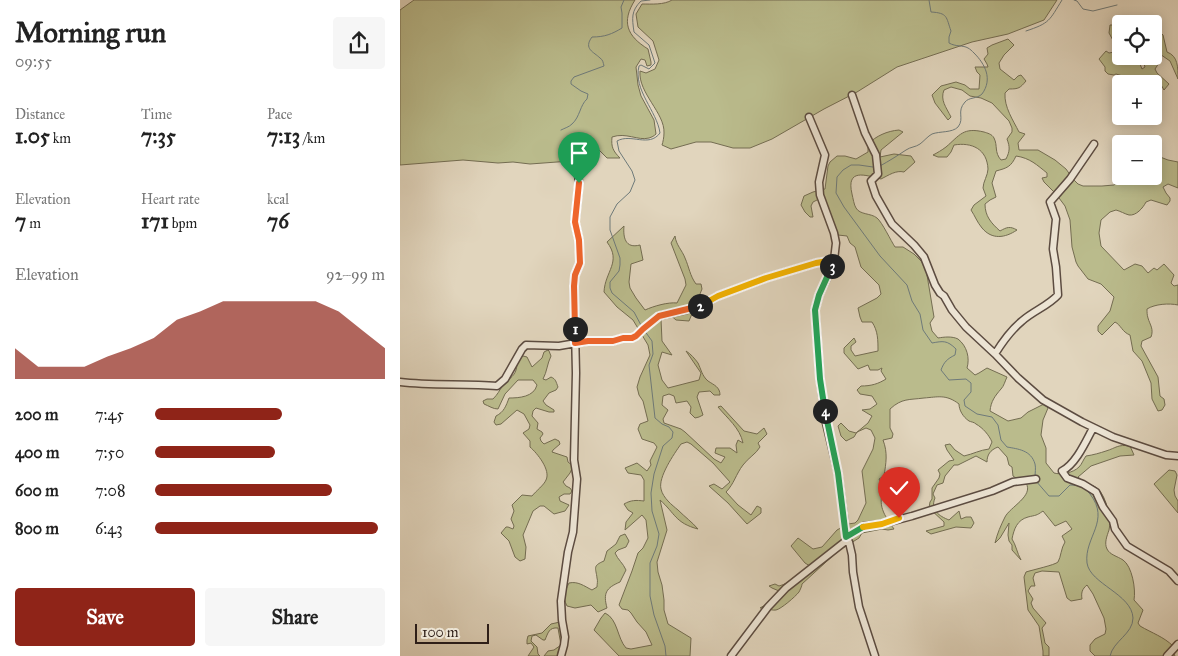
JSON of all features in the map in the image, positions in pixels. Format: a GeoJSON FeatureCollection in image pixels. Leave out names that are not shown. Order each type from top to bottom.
{"type":"FeatureCollection","features":[{"type":"Feature","properties":{"kind":"street"},"geometry":{"type":"LineString","coordinates":[[852,95],[865,133],[876,155],[878,174],[871,181],[876,196],[892,224],[924,257],[935,285],[966,327],[1043,400],[1113,437],[1166,455],[1178,456]]}},
{"type":"Feature","properties":{"kind":"street"},"geometry":{"type":"LineString","coordinates":[[809,117],[825,155],[819,182],[820,195],[836,243],[834,260],[819,295],[815,310],[820,379],[826,423],[838,473],[846,538],[852,555],[859,607],[875,656]]}},
{"type":"Feature","properties":{"kind":"street"},"geometry":{"type":"LineString","coordinates":[[995,354],[1007,335],[1023,320],[1058,296],[1053,249],[1056,219],[1050,202],[1070,179],[1094,144]]}},
{"type":"Feature","properties":{"kind":"street"},"geometry":{"type":"LineString","coordinates":[[561,656],[565,637],[561,601],[573,532],[577,479],[574,460],[576,373],[574,286],[575,275],[580,263],[579,240],[575,222],[579,183],[577,165]]}},
{"type":"Feature","properties":{"kind":"street"},"geometry":{"type":"LineString","coordinates":[[400,382],[497,386],[505,380],[522,349],[526,346],[559,346],[588,341],[613,341],[632,338],[659,316],[699,307],[718,296],[766,278],[816,263],[834,260]]}},
{"type":"Feature","properties":{"kind":"street"},"geometry":{"type":"LineString","coordinates":[[1093,428],[1070,465],[1062,471],[1067,478],[1083,484],[1096,492],[1127,546],[1169,570],[1178,581]]}},
{"type":"Feature","properties":{"kind":"street"},"geometry":{"type":"LineString","coordinates":[[731,656],[768,607],[786,588],[846,538],[864,526],[882,524],[912,516],[992,491],[1012,482],[1036,479]]}},
{"type":"Feature","properties":{"kind":"street"},"geometry":{"type":"LineString","coordinates":[[1167,656],[1178,644]]}},
{"type":"Feature","properties":{"kind":"green space"},"geometry":{"type":"Polygon","coordinates":[[[414,0],[635,0],[627,22],[631,34],[648,49],[651,65],[647,66],[645,60],[641,59],[636,67],[641,96],[654,120],[656,134],[645,139],[622,135],[612,137],[613,149],[620,158],[607,158],[599,150],[591,151],[584,160],[530,164],[463,160],[400,165],[400,10],[414,0]]]}},
{"type":"Feature","properties":{"kind":"green space"},"geometry":{"type":"Polygon","coordinates":[[[672,0],[1057,0],[1044,20],[1008,34],[972,42],[897,67],[857,92],[772,139],[750,148],[733,148],[711,142],[696,142],[671,149],[662,145],[663,125],[640,79],[640,71],[646,73],[655,69],[659,60],[653,41],[638,27],[636,14],[642,4],[662,3],[672,0]]]}},
{"type":"Feature","properties":{"kind":"green space"},"geometry":{"type":"Polygon","coordinates":[[[1110,25],[1112,25],[1112,38],[1109,33],[1110,25]]]}},
{"type":"Feature","properties":{"kind":"green space"},"geometry":{"type":"Polygon","coordinates":[[[1162,34],[1167,52],[1177,62],[1178,79],[1170,61],[1162,56],[1162,34]]]}},
{"type":"Feature","properties":{"kind":"green space"},"geometry":{"type":"Polygon","coordinates":[[[1008,39],[1014,45],[999,63],[1000,69],[1014,80],[1021,75],[1026,81],[1019,88],[1009,89],[1005,93],[1007,108],[1019,132],[1025,134],[1018,143],[1019,150],[1038,150],[1055,160],[1066,169],[1078,184],[1083,186],[1162,185],[1162,158],[1178,162],[1178,188],[1168,184],[1163,187],[1170,198],[1167,205],[1151,200],[1146,202],[1134,214],[1129,215],[1116,210],[1110,212],[1101,220],[1099,233],[1101,246],[1124,270],[1135,264],[1142,266],[1148,273],[1154,268],[1157,270],[1164,264],[1174,275],[1171,283],[1174,286],[1178,285],[1178,305],[1162,304],[1147,309],[1152,334],[1151,337],[1142,341],[1141,346],[1158,377],[1160,396],[1164,399],[1165,405],[1162,410],[1158,411],[1152,399],[1151,383],[1142,361],[1133,351],[1130,335],[1115,322],[1102,335],[1098,331],[1098,326],[1110,311],[1114,297],[1101,284],[1088,279],[1078,266],[1072,247],[1070,220],[1065,206],[1042,178],[1047,177],[1047,173],[1029,160],[1016,156],[1008,166],[996,171],[992,183],[996,197],[985,204],[987,216],[1000,231],[1008,228],[1017,230],[999,237],[986,232],[971,210],[974,205],[986,196],[983,188],[988,169],[982,152],[972,146],[961,144],[954,145],[947,157],[933,155],[962,133],[977,131],[992,136],[999,157],[1001,160],[1006,159],[1009,149],[1007,139],[1012,132],[1012,128],[1009,121],[992,103],[951,87],[944,90],[943,94],[944,104],[951,117],[948,120],[935,103],[932,95],[941,86],[956,82],[970,89],[979,89],[980,75],[975,67],[988,67],[984,59],[988,54],[987,48],[1008,39]]]}},
{"type":"Feature","properties":{"kind":"green space"},"geometry":{"type":"Polygon","coordinates":[[[1106,51],[1112,52],[1112,65],[1140,65],[1142,69],[1145,67],[1144,65],[1158,65],[1155,69],[1159,75],[1108,74],[1099,59],[1106,51]]]}},
{"type":"Feature","properties":{"kind":"green space"},"geometry":{"type":"Polygon","coordinates":[[[1162,78],[1169,84],[1164,90],[1162,86],[1162,78]]]}},
{"type":"Feature","properties":{"kind":"green space"},"geometry":{"type":"Polygon","coordinates":[[[899,130],[903,132],[881,150],[880,157],[894,154],[911,156],[915,162],[904,172],[895,172],[881,179],[863,175],[854,177],[851,186],[855,207],[860,212],[872,215],[879,220],[895,247],[903,247],[922,262],[926,269],[934,317],[930,323],[932,331],[938,338],[953,337],[964,345],[967,352],[967,368],[975,375],[987,368],[1007,377],[991,404],[990,411],[1008,421],[1021,418],[1044,404],[1048,408],[1043,420],[1041,435],[1046,448],[1046,463],[1054,473],[1063,474],[1074,471],[1080,466],[1086,456],[1120,446],[1130,446],[1134,455],[1120,456],[1091,466],[1078,477],[1098,489],[1106,502],[1110,526],[1106,547],[1110,553],[1123,560],[1129,567],[1134,584],[1134,600],[1143,610],[1138,623],[1173,646],[1175,656],[1095,656],[1090,651],[1090,645],[1095,639],[1105,634],[1106,629],[1104,618],[1093,594],[1087,585],[1082,591],[1082,599],[1071,601],[1067,598],[1059,572],[1042,571],[1035,573],[1033,578],[1035,586],[1031,586],[1028,591],[1033,599],[1031,603],[1033,608],[1046,623],[1042,628],[1045,643],[1049,647],[1049,656],[1043,656],[1039,626],[1028,610],[1024,577],[1026,572],[1058,562],[1065,542],[1062,536],[1072,529],[1066,521],[1055,526],[1043,511],[1021,520],[1015,528],[1012,539],[1021,560],[1012,550],[1012,545],[1009,541],[1009,523],[995,543],[1005,517],[1024,497],[1028,488],[1024,481],[1013,476],[1012,467],[1009,465],[1007,457],[998,447],[990,453],[987,462],[976,456],[958,465],[954,465],[945,476],[943,483],[937,485],[933,494],[936,512],[949,520],[959,511],[961,519],[971,517],[974,523],[971,528],[956,527],[931,534],[926,531],[944,526],[944,522],[929,508],[932,499],[932,488],[940,474],[938,470],[949,461],[954,460],[945,445],[950,444],[964,456],[989,449],[992,442],[983,430],[965,418],[959,404],[942,397],[906,400],[890,409],[890,428],[893,434],[892,438],[883,440],[886,449],[886,462],[884,476],[879,479],[884,488],[881,505],[894,529],[862,533],[859,538],[838,551],[802,584],[799,592],[791,600],[776,610],[760,608],[772,601],[779,591],[769,586],[775,584],[783,585],[810,566],[805,563],[791,546],[798,538],[813,549],[822,547],[837,530],[858,520],[866,503],[862,471],[873,449],[875,438],[871,430],[866,428],[857,432],[868,423],[872,416],[862,410],[870,409],[877,404],[872,396],[860,394],[857,390],[861,386],[868,386],[886,379],[881,371],[882,368],[870,370],[868,365],[858,369],[844,353],[844,348],[854,338],[856,342],[851,346],[851,350],[855,356],[878,351],[874,325],[872,322],[862,322],[858,308],[881,294],[879,285],[861,267],[855,247],[850,243],[847,236],[838,235],[821,198],[813,202],[811,206],[813,217],[810,217],[805,212],[801,205],[804,196],[825,189],[828,166],[837,156],[856,159],[868,152],[868,144],[878,136],[899,130]]]}},
{"type":"Feature","properties":{"kind":"green space"},"geometry":{"type":"Polygon","coordinates":[[[624,226],[624,234],[628,244],[640,245],[643,260],[631,264],[629,282],[630,288],[645,310],[669,303],[677,303],[686,285],[671,243],[675,236],[694,281],[696,284],[701,284],[702,289],[689,321],[676,320],[668,313],[661,319],[662,341],[672,355],[662,352],[658,365],[662,380],[668,388],[699,380],[701,373],[686,351],[698,363],[706,379],[718,388],[720,395],[714,395],[710,391],[699,392],[697,397],[703,415],[695,418],[690,413],[691,407],[687,401],[676,403],[674,396],[669,394],[663,396],[662,405],[668,410],[663,419],[664,423],[681,429],[721,463],[725,457],[715,453],[716,448],[730,448],[737,453],[736,445],[738,440],[743,443],[736,428],[718,407],[721,406],[744,431],[757,434],[764,428],[767,434],[758,443],[760,447],[743,465],[726,492],[751,515],[757,506],[761,508],[761,513],[747,524],[709,486],[714,484],[722,489],[730,482],[713,463],[691,444],[687,442],[681,444],[662,478],[661,489],[666,498],[698,529],[680,521],[660,500],[667,530],[657,562],[662,585],[664,610],[668,624],[691,638],[690,656],[619,656],[594,630],[605,613],[615,624],[626,648],[631,649],[652,645],[646,632],[631,613],[628,610],[622,609],[619,605],[638,553],[648,538],[646,520],[642,515],[625,530],[626,522],[633,513],[624,504],[644,501],[644,480],[641,475],[628,473],[625,468],[637,463],[647,471],[657,447],[654,443],[642,439],[638,429],[640,424],[648,421],[637,387],[650,355],[648,345],[633,320],[617,307],[604,292],[613,261],[613,255],[607,242],[624,226]]]}},
{"type":"Feature","properties":{"kind":"green space"},"geometry":{"type":"Polygon","coordinates":[[[548,350],[551,356],[543,379],[553,378],[558,387],[549,393],[543,401],[554,412],[536,408],[532,416],[538,423],[537,429],[543,434],[540,438],[541,441],[544,444],[555,439],[559,441],[560,444],[552,452],[567,457],[568,462],[573,466],[563,482],[572,491],[570,494],[564,494],[559,497],[560,501],[569,505],[565,511],[554,514],[544,506],[540,506],[533,511],[523,535],[526,547],[525,559],[520,561],[515,557],[509,541],[501,533],[506,527],[513,529],[514,526],[511,519],[514,511],[512,505],[522,495],[532,496],[545,482],[547,471],[539,457],[530,447],[530,441],[523,433],[529,429],[530,425],[524,414],[517,410],[501,424],[496,425],[494,422],[509,398],[529,394],[533,392],[537,385],[533,380],[518,380],[505,394],[498,409],[484,404],[483,401],[493,399],[503,385],[514,375],[518,360],[521,357],[527,357],[532,367],[542,358],[544,352],[548,350]]]}},
{"type":"Feature","properties":{"kind":"green space"},"geometry":{"type":"Polygon","coordinates":[[[841,423],[849,431],[857,432],[854,437],[846,441],[841,436],[838,426],[841,423]]]}},
{"type":"Feature","properties":{"kind":"green space"},"geometry":{"type":"Polygon","coordinates":[[[1169,470],[1175,471],[1177,475],[1174,490],[1178,501],[1178,513],[1154,484],[1169,470]]]}},
{"type":"Feature","properties":{"kind":"green space"},"geometry":{"type":"Polygon","coordinates":[[[625,534],[629,541],[626,547],[615,553],[626,570],[620,582],[612,586],[607,592],[605,598],[607,608],[598,612],[591,605],[575,608],[567,606],[564,594],[569,583],[578,583],[592,590],[597,587],[596,566],[604,561],[607,551],[616,544],[620,536],[625,534]]]}},
{"type":"Feature","properties":{"kind":"green space"},"geometry":{"type":"Polygon","coordinates":[[[560,622],[562,625],[561,636],[563,643],[558,656],[544,656],[548,651],[554,650],[561,645],[558,628],[553,628],[549,631],[545,640],[536,635],[532,636],[531,641],[537,647],[540,656],[528,656],[534,647],[531,643],[527,644],[528,636],[542,633],[551,624],[560,622]]]}},
{"type":"Feature","properties":{"kind":"waterway"},"geometry":{"type":"LineString","coordinates":[[561,130],[570,126],[575,121],[587,99],[588,94],[571,84],[571,81],[574,77],[604,66],[603,61],[590,50],[590,41],[592,37],[608,35],[622,28],[621,7],[624,0]]}},
{"type":"Feature","properties":{"kind":"waterway"},"geometry":{"type":"LineString","coordinates":[[642,327],[634,312],[612,293],[610,288],[610,282],[619,271],[620,265],[620,258],[610,230],[610,217],[617,204],[630,192],[635,180],[632,171],[619,151],[617,141],[628,138],[651,139],[660,133],[655,117],[642,92],[638,75],[639,66],[641,65],[649,69],[655,63],[649,45],[634,32],[633,23],[633,15],[638,5],[641,1],[650,0]]}},
{"type":"Feature","properties":{"kind":"waterway"},"geometry":{"type":"LineString","coordinates":[[880,166],[918,145],[932,134],[953,130],[958,127],[961,121],[962,106],[967,100],[982,94],[987,83],[984,67],[974,53],[966,47],[949,43],[951,31],[947,19],[941,13],[931,12],[929,0]]}},
{"type":"Feature","properties":{"kind":"waterway"},"geometry":{"type":"LineString","coordinates":[[1026,31],[1045,23],[1062,0]]}},
{"type":"Feature","properties":{"kind":"waterway"},"geometry":{"type":"LineString","coordinates":[[1074,0],[1083,9],[1093,11],[1117,5]]}},
{"type":"Feature","properties":{"kind":"waterway"},"geometry":{"type":"LineString","coordinates":[[873,167],[851,165],[843,170],[837,177],[836,193],[880,256],[907,285],[912,301],[920,314],[923,330],[932,343],[945,342],[956,349],[955,355],[946,361],[941,370],[949,380],[966,379],[971,383],[971,392],[964,400],[965,406],[977,414],[992,417],[998,425],[1001,440],[1007,447],[1024,451],[1033,459],[1035,477]]}},
{"type":"Feature","properties":{"kind":"waterway"},"geometry":{"type":"LineString","coordinates":[[644,330],[652,341],[653,354],[649,365],[655,418],[673,432],[672,438],[663,446],[654,474],[651,493],[652,511],[659,534],[657,546],[650,563],[650,596],[654,615],[665,646],[666,656]]}},
{"type":"Feature","properties":{"kind":"waterway"},"geometry":{"type":"LineString","coordinates":[[1036,481],[1049,496],[1059,496],[1070,485],[1076,485],[1086,490],[1096,504],[1097,521],[1089,545],[1087,563],[1095,577],[1126,602],[1133,618],[1130,629],[1115,646],[1110,656]]}},
{"type":"Feature","properties":{"kind":"route"},"geometry":{"type":"LineString","coordinates":[[579,183],[575,218],[579,240],[580,263],[575,275],[574,286],[575,343],[632,338],[659,316],[699,307],[718,296],[796,268],[834,260],[819,295],[815,310],[820,379],[826,423],[838,473],[846,537],[864,526],[882,524],[899,518]]}}]}
